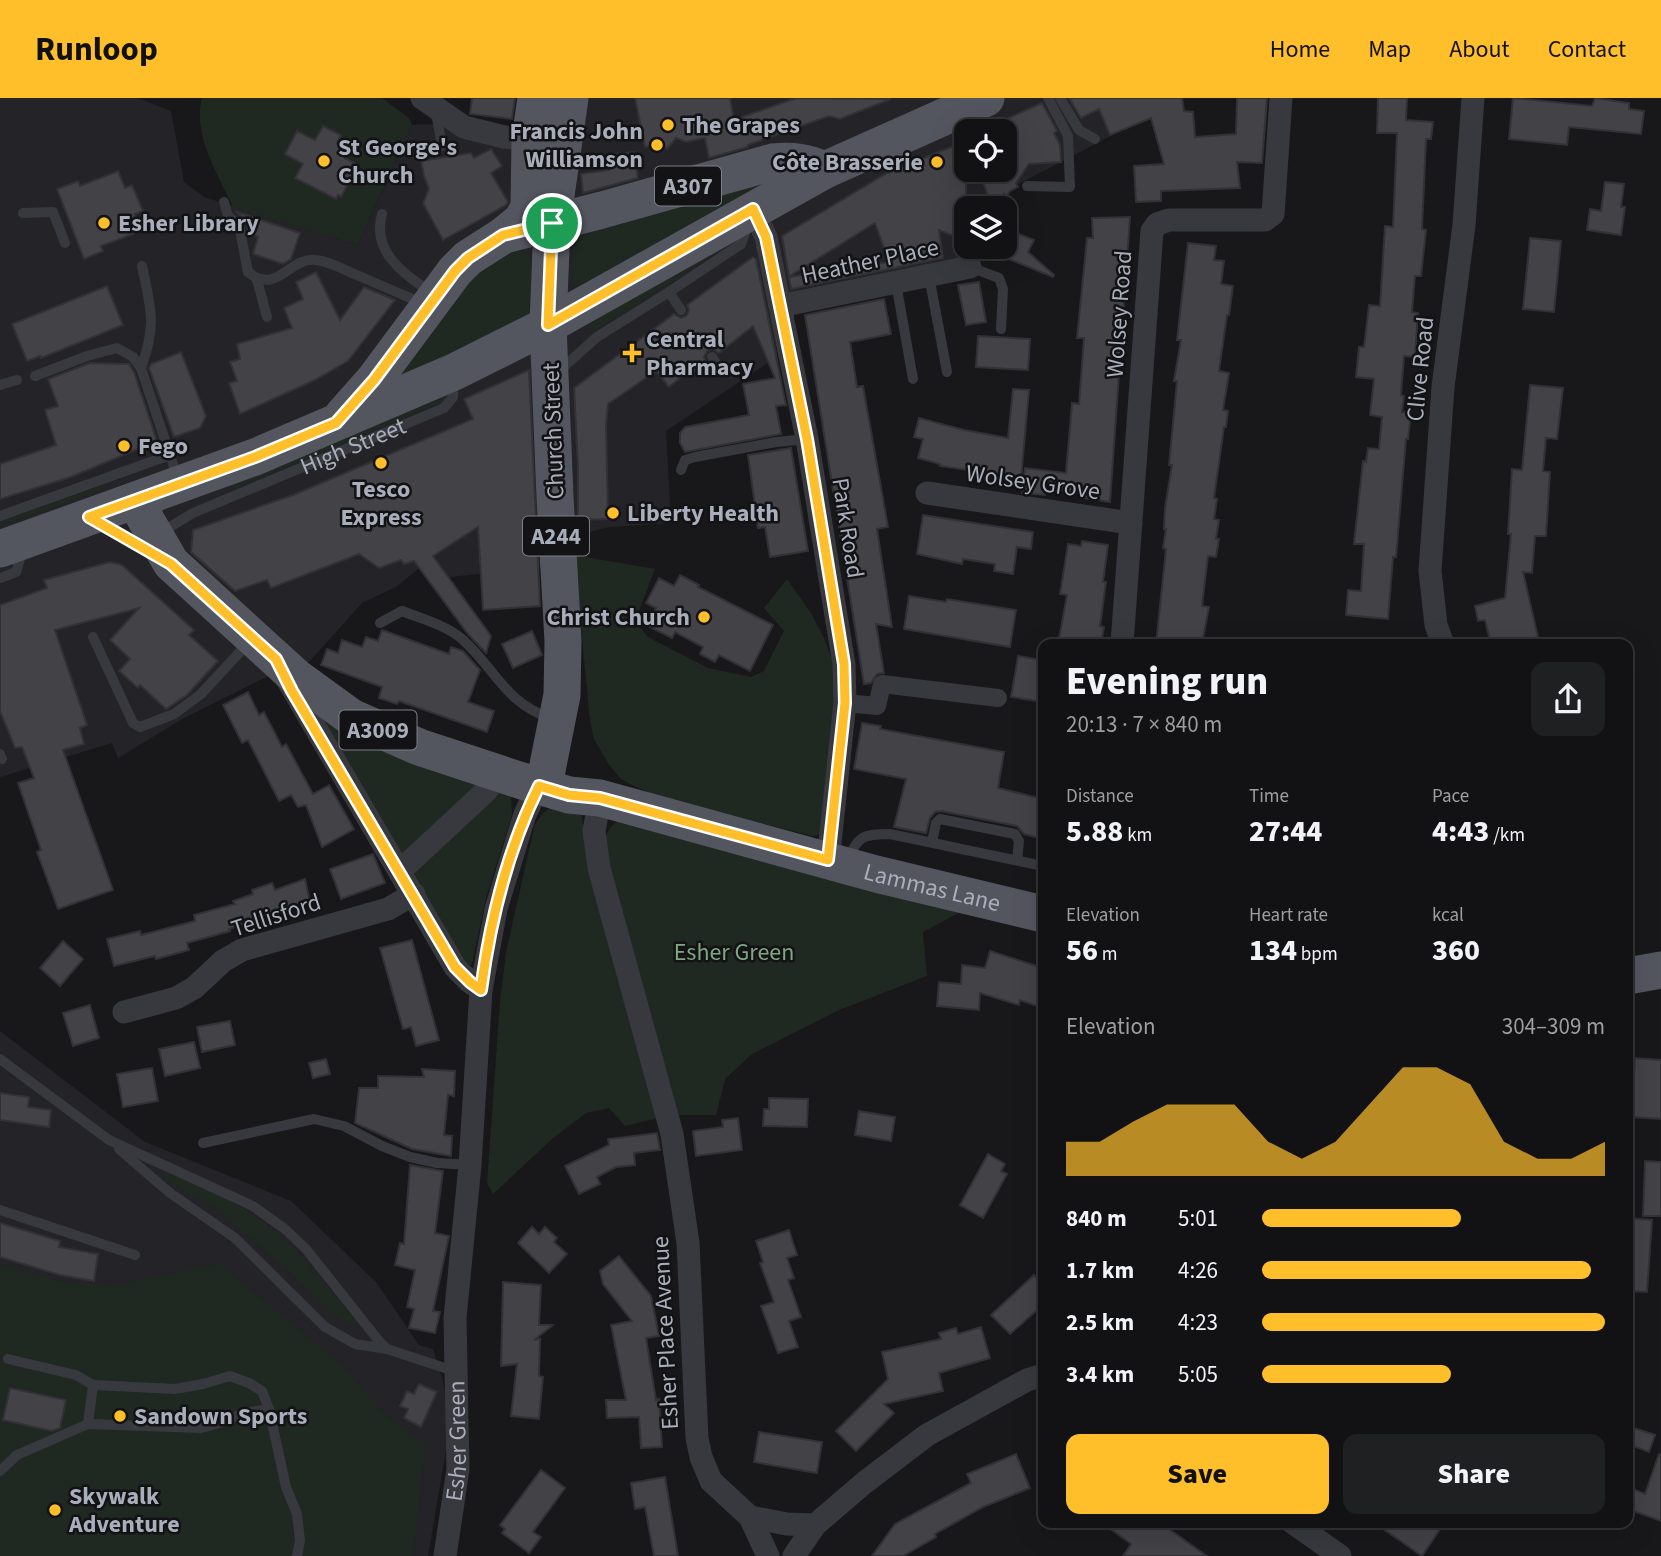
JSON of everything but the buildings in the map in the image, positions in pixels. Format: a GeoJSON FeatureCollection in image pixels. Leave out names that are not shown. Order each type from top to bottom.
{"type":"FeatureCollection","features":[{"type":"Feature","properties":{"kind":"main road","name":"A244"},"geometry":{"type":"LineString","coordinates":[[536,98],[547,140],[552,223],[548,325]]}},
{"type":"Feature","properties":{"kind":"main road","name":"A244"},"geometry":{"type":"LineString","coordinates":[[503,235],[522,219],[529,207],[547,140],[570,98]]}},
{"type":"Feature","properties":{"kind":"main road","name":"High Street"},"geometry":{"type":"LineString","coordinates":[[8,535],[89,517],[166,478],[218,486],[336,423],[454,372],[548,325],[932,109],[986,98]]}},
{"type":"Feature","properties":{"kind":"main road","name":"High Street"},"geometry":{"type":"LineString","coordinates":[[336,423],[374,380],[432,300],[468,258],[503,235],[773,162],[799,161],[825,170]]}},
{"type":"Feature","properties":{"kind":"main road","name":"Church Street"},"geometry":{"type":"LineString","coordinates":[[539,786],[547,770],[562,695],[563,641],[548,325]]}},
{"type":"Feature","properties":{"kind":"main road"},"geometry":{"type":"LineString","coordinates":[[162,548],[142,513],[166,478]]}},
{"type":"Feature","properties":{"kind":"main road","name":"A3009"},"geometry":{"type":"LineString","coordinates":[[89,517],[162,548],[264,649],[351,717],[419,747],[539,786]]}},
{"type":"Feature","properties":{"kind":"main road","name":"A244"},"geometry":{"type":"LineString","coordinates":[[556,720],[572,767],[579,779],[600,798]]}},
{"type":"Feature","properties":{"kind":"main road"},"geometry":{"type":"LineString","coordinates":[[495,771],[533,747],[556,720]]}},
{"type":"Feature","properties":{"kind":"main road","name":"Lammas Lane"},"geometry":{"type":"LineString","coordinates":[[539,786],[569,795],[600,798],[837,863],[1038,913]]}},
{"type":"Feature","properties":{"kind":"main road"},"geometry":{"type":"LineString","coordinates":[[1633,975],[1661,970]]}},
{"type":"Feature","properties":{"kind":"street","name":"Wolsey Road"},"geometry":{"type":"LineString","coordinates":[[1122,639],[1152,231],[1157,224],[1169,220],[1265,219],[1273,214],[1281,98]]}},
{"type":"Feature","properties":{"kind":"street","name":"Clive Road"},"geometry":{"type":"LineString","coordinates":[[1441,639],[1436,625],[1430,571],[1443,387],[1464,225],[1472,98]]}},
{"type":"Feature","properties":{"kind":"street"},"geometry":{"type":"LineString","coordinates":[[429,103],[464,127],[504,137],[547,140]]}},
{"type":"Feature","properties":{"kind":"street","name":"Park Road"},"geometry":{"type":"LineString","coordinates":[[753,209],[766,237],[807,439],[844,664],[845,703],[837,863]]}},
{"type":"Feature","properties":{"kind":"street","name":"Heather Place"},"geometry":{"type":"LineString","coordinates":[[780,306],[970,267]]}},
{"type":"Feature","properties":{"kind":"street","name":"Wolsey Grove"},"geometry":{"type":"LineString","coordinates":[[927,493],[1131,523]]}},
{"type":"Feature","properties":{"kind":"street"},"geometry":{"type":"LineString","coordinates":[[264,649],[414,894],[455,967],[481,990]]}},
{"type":"Feature","properties":{"kind":"street"},"geometry":{"type":"LineString","coordinates":[[845,703],[877,706],[882,684],[998,698]]}},
{"type":"Feature","properties":{"kind":"street"},"geometry":{"type":"LineString","coordinates":[[400,871],[486,791],[492,783],[495,771]]}},
{"type":"Feature","properties":{"kind":"street","name":"Esher Green"},"geometry":{"type":"LineString","coordinates":[[445,1556],[458,1469],[455,1318],[470,1165],[481,990],[496,909],[525,814],[539,786]]}},
{"type":"Feature","properties":{"kind":"street","name":"Esher Place Avenue"},"geometry":{"type":"LineString","coordinates":[[600,798],[594,831],[599,868],[674,1148],[688,1243],[697,1438],[711,1481],[750,1517]]}},
{"type":"Feature","properties":{"kind":"street","name":"Tellisford"},"geometry":{"type":"LineString","coordinates":[[124,1012],[176,998],[194,988],[223,961],[242,950],[388,909],[414,894]]}},
{"type":"Feature","properties":{"kind":"street"},"geometry":{"type":"LineString","coordinates":[[794,1556],[815,1525],[927,1435],[1038,1377]]}},
{"type":"Feature","properties":{"kind":"street"},"geometry":{"type":"LineString","coordinates":[[750,1517],[787,1524],[815,1525]]}},
{"type":"Feature","properties":{"kind":"street"},"geometry":{"type":"LineString","coordinates":[[750,1517],[768,1556]]}},
{"type":"Feature","properties":{"kind":"street"},"geometry":{"type":"LineString","coordinates":[[1300,1528],[1340,1556]]}},
{"type":"Feature","properties":{"kind":"lane"},"geometry":{"type":"LineString","coordinates":[[1027,186],[1070,187],[1068,136],[1048,98]]}},
{"type":"Feature","properties":{"kind":"lane"},"geometry":{"type":"LineString","coordinates":[[1060,98],[1079,130],[1095,139]]}},
{"type":"Feature","properties":{"kind":"lane"},"geometry":{"type":"LineString","coordinates":[[429,103],[442,146]]}},
{"type":"Feature","properties":{"kind":"lane"},"geometry":{"type":"LineString","coordinates":[[224,202],[228,216],[239,225],[248,272],[257,280],[267,317]]}},
{"type":"Feature","properties":{"kind":"lane"},"geometry":{"type":"LineString","coordinates":[[552,377],[597,337],[741,244],[753,209]]}},
{"type":"Feature","properties":{"kind":"lane"},"geometry":{"type":"LineString","coordinates":[[23,213],[53,212],[65,243]]}},
{"type":"Feature","properties":{"kind":"lane"},"geometry":{"type":"LineString","coordinates":[[382,214],[380,237],[387,255],[394,265],[432,300]]}},
{"type":"Feature","properties":{"kind":"lane"},"geometry":{"type":"LineString","coordinates":[[257,280],[268,281],[287,272],[294,265],[314,259],[432,300]]}},
{"type":"Feature","properties":{"kind":"lane"},"geometry":{"type":"LineString","coordinates":[[141,368],[152,331],[142,266]]}},
{"type":"Feature","properties":{"kind":"lane"},"geometry":{"type":"LineString","coordinates":[[970,267],[999,278],[1003,289],[1001,329]]}},
{"type":"Feature","properties":{"kind":"lane"},"geometry":{"type":"LineString","coordinates":[[929,276],[947,372]]}},
{"type":"Feature","properties":{"kind":"lane"},"geometry":{"type":"LineString","coordinates":[[896,282],[913,379]]}},
{"type":"Feature","properties":{"kind":"lane"},"geometry":{"type":"LineString","coordinates":[[669,292],[681,310]]}},
{"type":"Feature","properties":{"kind":"lane"},"geometry":{"type":"LineString","coordinates":[[36,376],[87,356],[117,348],[133,357],[141,368],[166,478]]}},
{"type":"Feature","properties":{"kind":"lane","name":"High Street"},"geometry":{"type":"LineString","coordinates":[[162,548],[167,530],[193,513],[218,486],[444,408],[453,397],[454,372]]}},
{"type":"Feature","properties":{"kind":"lane"},"geometry":{"type":"LineString","coordinates":[[0,385],[17,380]]}},
{"type":"Feature","properties":{"kind":"lane"},"geometry":{"type":"LineString","coordinates":[[681,470],[685,460],[695,457],[807,439]]}},
{"type":"Feature","properties":{"kind":"lane","name":"High Street"},"geometry":{"type":"LineString","coordinates":[[8,535],[166,478]]}},
{"type":"Feature","properties":{"kind":"lane"},"geometry":{"type":"LineString","coordinates":[[0,578],[16,572],[8,535]]}},
{"type":"Feature","properties":{"kind":"lane"},"geometry":{"type":"LineString","coordinates":[[380,624],[402,611],[448,629],[460,637],[489,667],[510,695],[526,708],[556,720]]}},
{"type":"Feature","properties":{"kind":"lane"},"geometry":{"type":"LineString","coordinates":[[93,637],[133,723],[140,727],[174,714],[264,649]]}},
{"type":"Feature","properties":{"kind":"lane"},"geometry":{"type":"LineString","coordinates":[[932,842],[936,823],[940,819],[1015,834],[1018,841],[1017,860]]}},
{"type":"Feature","properties":{"kind":"lane"},"geometry":{"type":"LineString","coordinates":[[837,863],[859,839],[870,834],[890,834],[1038,865]]}},
{"type":"Feature","properties":{"kind":"lane"},"geometry":{"type":"LineString","coordinates":[[0,1059],[109,1140],[170,1193],[235,1238],[325,1326],[355,1344],[387,1349],[457,1372]]}},
{"type":"Feature","properties":{"kind":"lane"},"geometry":{"type":"LineString","coordinates":[[203,1143],[314,1119],[344,1126],[410,1157],[437,1163],[470,1165]]}},
{"type":"Feature","properties":{"kind":"lane"},"geometry":{"type":"LineString","coordinates":[[109,1140],[253,1206],[285,1229],[306,1249],[387,1349]]}},
{"type":"Feature","properties":{"kind":"lane"},"geometry":{"type":"LineString","coordinates":[[0,1210],[135,1255]]}},
{"type":"Feature","properties":{"kind":"lane"},"geometry":{"type":"LineString","coordinates":[[8,1359],[76,1375],[93,1385],[175,1389],[230,1376],[249,1382],[262,1391],[269,1409],[286,1487],[297,1514],[300,1541],[297,1556]]}},
{"type":"Feature","properties":{"kind":"lane"},"geometry":{"type":"LineString","coordinates":[[88,1424],[93,1385]]}},
{"type":"Feature","properties":{"kind":"lane"},"geometry":{"type":"LineString","coordinates":[[0,1471],[18,1455],[88,1424],[201,1428],[244,1413],[269,1409]]}},
{"type":"Feature","properties":{"kind":"shaded area"},"geometry":{"type":"Polygon","coordinates":[[[0,98],[138,98],[171,111],[184,182],[204,197],[358,245],[412,125],[469,123],[523,127],[528,98],[1184,98],[995,196],[954,196],[954,259],[971,259],[972,272],[772,319],[778,356],[666,431],[671,523],[610,527],[573,536],[541,568],[449,577],[434,556],[396,587],[362,603],[309,662],[268,676],[184,718],[118,758],[112,743],[0,777],[0,98]]]}},
{"type":"Feature","properties":{"kind":"shaded area"},"geometry":{"type":"Polygon","coordinates":[[[0,1031],[145,1142],[291,1201],[376,1282],[419,1345],[433,1349],[443,1382],[450,1426],[428,1556],[0,1556],[0,1031]]]}},
{"type":"Feature","properties":{"kind":"green space"},"geometry":{"type":"Polygon","coordinates":[[[202,98],[382,98],[409,118],[412,125],[358,245],[233,207],[203,140],[200,112],[202,98]]]}},
{"type":"Feature","properties":{"kind":"green space"},"geometry":{"type":"Polygon","coordinates":[[[780,175],[634,263],[571,287],[573,233],[780,175]]]}},
{"type":"Feature","properties":{"kind":"green space"},"geometry":{"type":"Polygon","coordinates":[[[734,242],[594,331],[590,324],[613,308],[734,242]]]}},
{"type":"Feature","properties":{"kind":"green space"},"geometry":{"type":"Polygon","coordinates":[[[516,250],[525,253],[534,266],[532,311],[527,316],[407,376],[402,374],[402,366],[459,293],[501,255],[516,250]]]}},
{"type":"Feature","properties":{"kind":"green space"},"geometry":{"type":"Polygon","coordinates":[[[445,394],[446,399],[442,402],[233,489],[231,487],[231,484],[445,394]]]}},
{"type":"Feature","properties":{"kind":"green space"},"geometry":{"type":"Polygon","coordinates":[[[105,484],[107,488],[0,526],[0,522],[105,484]]]}},
{"type":"Feature","properties":{"kind":"green space"},"geometry":{"type":"Polygon","coordinates":[[[574,555],[655,569],[638,613],[639,626],[648,637],[708,668],[751,677],[764,671],[784,631],[764,608],[787,579],[811,613],[835,668],[838,693],[822,830],[818,835],[812,836],[658,797],[621,779],[609,765],[594,739],[590,721],[574,555]]]}},
{"type":"Feature","properties":{"kind":"green space"},"geometry":{"type":"Polygon","coordinates":[[[301,687],[480,783],[407,853],[400,853],[301,687]]]}},
{"type":"Feature","properties":{"kind":"green space"},"geometry":{"type":"Polygon","coordinates":[[[495,789],[511,795],[512,815],[486,898],[472,964],[467,966],[414,878],[415,872],[495,789]]]}},
{"type":"Feature","properties":{"kind":"green space","name":"Esher Green"},"geometry":{"type":"Polygon","coordinates":[[[553,806],[578,810],[582,817],[585,838],[658,1118],[625,1126],[609,1108],[586,1113],[552,1139],[493,1194],[487,1183],[506,952],[535,824],[544,812],[553,806]]]}},
{"type":"Feature","properties":{"kind":"green space","name":"Esher Green"},"geometry":{"type":"Polygon","coordinates":[[[618,821],[962,911],[923,932],[927,976],[839,1010],[752,1054],[725,1079],[716,1115],[676,1115],[604,847],[611,826],[618,821]]]}},
{"type":"Feature","properties":{"kind":"green space"},"geometry":{"type":"Polygon","coordinates":[[[164,1171],[239,1206],[275,1231],[323,1281],[356,1320],[355,1325],[345,1325],[266,1251],[219,1212],[163,1178],[164,1171]]]}},
{"type":"Feature","properties":{"kind":"green space"},"geometry":{"type":"Polygon","coordinates":[[[219,1263],[345,1367],[383,1413],[426,1444],[413,1556],[0,1556],[0,1264],[55,1280],[112,1286],[219,1263]]]}},
{"type":"Feature","properties":{"kind":"place","name":"The Grapes"},"geometry":{"type":"Point","coordinates":[668,125]}},
{"type":"Feature","properties":{"kind":"place","name":"Francis John Williamson"},"geometry":{"type":"Point","coordinates":[657,145]}},
{"type":"Feature","properties":{"kind":"place","name":"St George's Church"},"geometry":{"type":"Point","coordinates":[324,161]}},
{"type":"Feature","properties":{"kind":"place","name":"Côte Brasserie"},"geometry":{"type":"Point","coordinates":[937,162]}},
{"type":"Feature","properties":{"kind":"place","name":"Esher Library"},"geometry":{"type":"Point","coordinates":[104,223]}},
{"type":"Feature","properties":{"kind":"place","name":"Central Pharmacy"},"geometry":{"type":"Point","coordinates":[632,353]}},
{"type":"Feature","properties":{"kind":"place","name":"Fego"},"geometry":{"type":"Point","coordinates":[124,446]}},
{"type":"Feature","properties":{"kind":"place","name":"Tesco Express"},"geometry":{"type":"Point","coordinates":[381,463]}},
{"type":"Feature","properties":{"kind":"place","name":"Liberty Health"},"geometry":{"type":"Point","coordinates":[613,513]}},
{"type":"Feature","properties":{"kind":"place","name":"Christ Church"},"geometry":{"type":"Point","coordinates":[704,617]}},
{"type":"Feature","properties":{"kind":"place","name":"Sandown Sports"},"geometry":{"type":"Point","coordinates":[120,1416]}},
{"type":"Feature","properties":{"kind":"place","name":"Skywalk Adventure"},"geometry":{"type":"Point","coordinates":[55,1510]}},
{"type":"Feature","properties":{"kind":"route"},"geometry":{"type":"LineString","coordinates":[[753,209],[766,237],[807,439],[844,664],[845,703],[828,860],[600,798],[569,795],[539,786],[525,814],[496,909],[481,990],[455,967],[292,691],[276,659],[171,564],[89,517],[255,457],[336,423],[374,380],[435,295],[468,258],[503,235],[552,223],[548,325],[753,209]]}}]}
